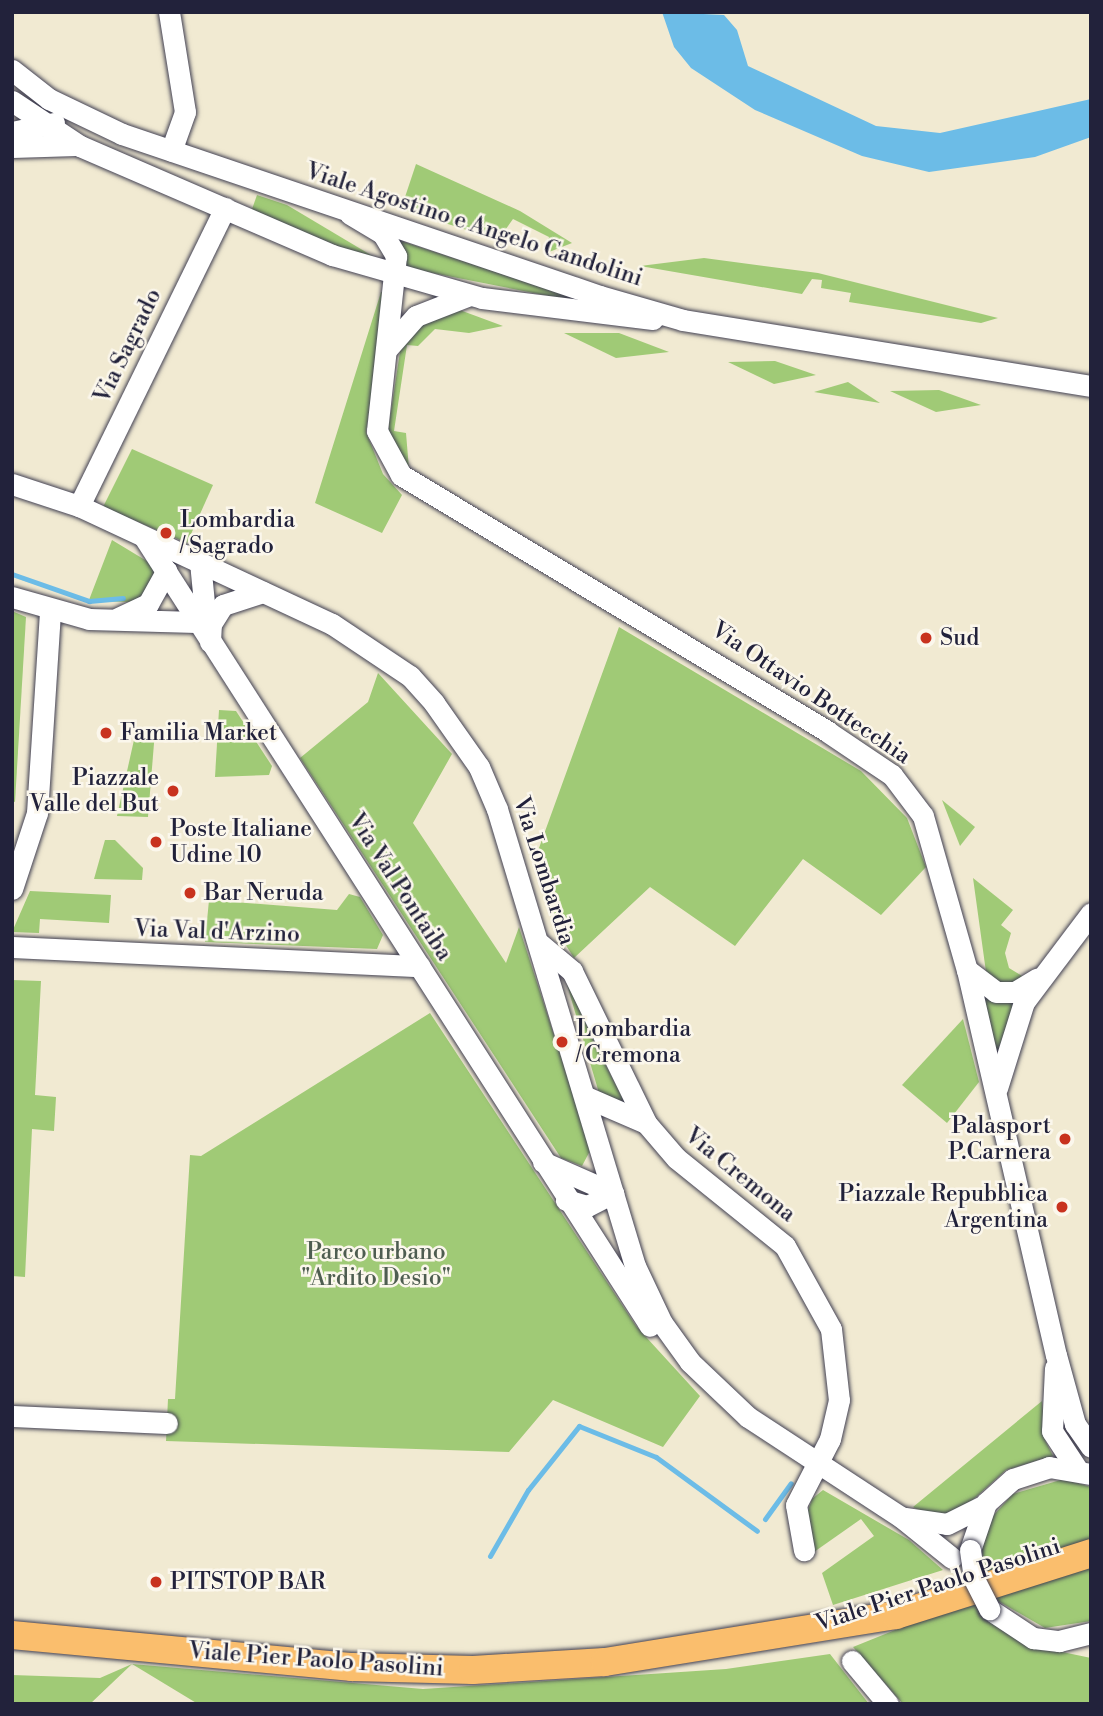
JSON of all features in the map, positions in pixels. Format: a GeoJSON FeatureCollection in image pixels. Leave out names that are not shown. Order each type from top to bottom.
{"type":"FeatureCollection","features":[{"type":"Feature","properties":{"kind":"main road","name":"Viale Pier Paolo Pasolini"},"geometry":{"type":"LineString","coordinates":[[786,1636],[1091,1535]]}},
{"type":"Feature","properties":{"kind":"main road","name":"Viale Pier Paolo Pasolini"},"geometry":{"type":"LineString","coordinates":[[12,1635],[352,1667],[473,1670],[605,1662],[786,1636],[896,1615],[1091,1553]]}},
{"type":"Feature","properties":{"kind":"street"},"geometry":{"type":"LineString","coordinates":[[169,12],[185,112],[171,151]]}},
{"type":"Feature","properties":{"kind":"street"},"geometry":{"type":"LineString","coordinates":[[12,70],[90,121]]}},
{"type":"Feature","properties":{"kind":"street","name":"Viale Agostino e Angelo Candolini"},"geometry":{"type":"LineString","coordinates":[[12,101],[80,146],[226,209],[395,274],[471,295],[631,319],[683,320],[1091,386]]}},
{"type":"Feature","properties":{"kind":"street"},"geometry":{"type":"LineString","coordinates":[[12,132],[46,125],[90,121]]}},
{"type":"Feature","properties":{"kind":"street","name":"Viale Agostino e Angelo Candolini"},"geometry":{"type":"LineString","coordinates":[[90,121],[350,214],[683,320]]}},
{"type":"Feature","properties":{"kind":"street"},"geometry":{"type":"LineString","coordinates":[[12,147],[80,146]]}},
{"type":"Feature","properties":{"kind":"street"},"geometry":{"type":"LineString","coordinates":[[226,209],[239,175]]}},
{"type":"Feature","properties":{"kind":"street","name":"Via Sagrado"},"geometry":{"type":"LineString","coordinates":[[79,506],[226,209]]}},
{"type":"Feature","properties":{"kind":"street","name":"Via Ottavio Bottecchia"},"geometry":{"type":"LineString","coordinates":[[350,214],[388,241],[395,274],[377,431],[401,475],[697,648],[903,786],[934,836],[1056,1355],[1075,1424],[1091,1447]]}},
{"type":"Feature","properties":{"kind":"street"},"geometry":{"type":"LineString","coordinates":[[385,352],[416,316],[471,295]]}},
{"type":"Feature","properties":{"kind":"street","name":"Via Lombardia"},"geometry":{"type":"LineString","coordinates":[[12,484],[79,506],[263,592],[377,651],[410,676],[447,720],[489,787],[540,944],[612,1193],[648,1297],[678,1349],[748,1417],[816,1464],[961,1554]]}},
{"type":"Feature","properties":{"kind":"street","name":"Via Val Pontaiba"},"geometry":{"type":"LineString","coordinates":[[143,536],[420,965],[566,1200],[654,1332],[678,1349]]}},
{"type":"Feature","properties":{"kind":"street"},"geometry":{"type":"LineString","coordinates":[[109,621],[148,604],[181,597],[200,562]]}},
{"type":"Feature","properties":{"kind":"street","name":"Via Val Pontaiba"},"geometry":{"type":"LineString","coordinates":[[200,562],[203,629]]}},
{"type":"Feature","properties":{"kind":"street"},"geometry":{"type":"LineString","coordinates":[[148,604],[166,571]]}},
{"type":"Feature","properties":{"kind":"street"},"geometry":{"type":"LineString","coordinates":[[12,597],[50,610],[109,621],[203,629],[211,624],[223,605],[263,592]]}},
{"type":"Feature","properties":{"kind":"street"},"geometry":{"type":"LineString","coordinates":[[12,889],[37,813],[50,610]]}},
{"type":"Feature","properties":{"kind":"street"},"geometry":{"type":"LineString","coordinates":[[995,1094],[1012,1026],[1041,976],[1091,913]]}},
{"type":"Feature","properties":{"kind":"street","name":"Via Cremona"},"geometry":{"type":"LineString","coordinates":[[540,944],[572,971],[646,1123],[676,1157],[772,1232],[816,1293],[831,1329],[840,1375],[835,1422],[816,1464]]}},
{"type":"Feature","properties":{"kind":"street","name":"Via Val d'Arzino"},"geometry":{"type":"LineString","coordinates":[[12,947],[420,965]]}},
{"type":"Feature","properties":{"kind":"street"},"geometry":{"type":"LineString","coordinates":[[967,970],[1005,993],[1041,976]]}},
{"type":"Feature","properties":{"kind":"street","name":"Via Cremona"},"geometry":{"type":"LineString","coordinates":[[586,1097],[646,1123]]}},
{"type":"Feature","properties":{"kind":"street"},"geometry":{"type":"LineString","coordinates":[[569,1173],[589,1168],[600,1150]]}},
{"type":"Feature","properties":{"kind":"street"},"geometry":{"type":"LineString","coordinates":[[543,1162],[612,1193]]}},
{"type":"Feature","properties":{"kind":"street"},"geometry":{"type":"LineString","coordinates":[[566,1200],[587,1206],[612,1193]]}},
{"type":"Feature","properties":{"kind":"street","name":"Via Ottavio Bottecchia"},"geometry":{"type":"LineString","coordinates":[[1056,1355],[1052,1431],[1084,1471]]}},
{"type":"Feature","properties":{"kind":"street"},"geometry":{"type":"LineString","coordinates":[[12,1416],[167,1423]]}},
{"type":"Feature","properties":{"kind":"street"},"geometry":{"type":"LineString","coordinates":[[804,1550],[796,1505],[816,1464]]}},
{"type":"Feature","properties":{"kind":"street","name":"Via Lombardia"},"geometry":{"type":"LineString","coordinates":[[901,1517],[947,1524],[969,1518],[1025,1473],[1084,1471]]}},
{"type":"Feature","properties":{"kind":"street"},"geometry":{"type":"LineString","coordinates":[[986,1503],[961,1554],[989,1609],[1025,1634],[1081,1637],[1091,1647]]}},
{"type":"Feature","properties":{"kind":"street"},"geometry":{"type":"LineString","coordinates":[[852,1661],[888,1704]]}},
{"type":"Feature","properties":{"kind":"green space"},"geometry":{"type":"Polygon","coordinates":[[[416,164],[520,211],[572,243],[544,254],[549,237],[513,219],[498,240],[401,209],[416,164]]]}},
{"type":"Feature","properties":{"kind":"green space"},"geometry":{"type":"Polygon","coordinates":[[[257,195],[287,205],[391,267],[251,212],[257,195]]]}},
{"type":"Feature","properties":{"kind":"green space"},"geometry":{"type":"Polygon","coordinates":[[[401,241],[521,280],[615,309],[402,267],[401,241]]]}},
{"type":"Feature","properties":{"kind":"green space"},"geometry":{"type":"Polygon","coordinates":[[[704,258],[818,273],[998,318],[981,323],[849,302],[851,293],[821,288],[822,280],[812,279],[802,294],[640,266],[704,258]]]}},
{"type":"Feature","properties":{"kind":"green space"},"geometry":{"type":"Polygon","coordinates":[[[381,292],[387,294],[366,432],[383,474],[402,495],[382,533],[315,503],[381,292]]]}},
{"type":"Feature","properties":{"kind":"green space"},"geometry":{"type":"Polygon","coordinates":[[[457,309],[503,326],[469,333],[435,329],[418,346],[407,345],[394,431],[406,433],[409,469],[388,431],[401,345],[422,324],[457,309]]]}},
{"type":"Feature","properties":{"kind":"green space"},"geometry":{"type":"Polygon","coordinates":[[[564,333],[619,333],[669,352],[616,358],[564,333]]]}},
{"type":"Feature","properties":{"kind":"green space"},"geometry":{"type":"Polygon","coordinates":[[[775,361],[816,375],[774,384],[728,362],[775,361]]]}},
{"type":"Feature","properties":{"kind":"green space"},"geometry":{"type":"Polygon","coordinates":[[[848,382],[880,403],[814,392],[848,382]]]}},
{"type":"Feature","properties":{"kind":"green space"},"geometry":{"type":"Polygon","coordinates":[[[939,390],[981,405],[936,412],[890,391],[939,390]]]}},
{"type":"Feature","properties":{"kind":"green space"},"geometry":{"type":"Polygon","coordinates":[[[132,449],[213,485],[187,543],[103,507],[132,449]]]}},
{"type":"Feature","properties":{"kind":"green space"},"geometry":{"type":"Polygon","coordinates":[[[112,540],[155,566],[153,587],[133,602],[89,601],[12,577],[89,600],[112,540]]]}},
{"type":"Feature","properties":{"kind":"green space"},"geometry":{"type":"Polygon","coordinates":[[[12,611],[26,617],[15,802],[12,801],[12,611]]]}},
{"type":"Feature","properties":{"kind":"green space"},"geometry":{"type":"Polygon","coordinates":[[[619,627],[861,771],[907,818],[926,867],[881,915],[803,859],[735,946],[650,887],[574,958],[560,936],[535,859],[619,627]]]}},
{"type":"Feature","properties":{"kind":"green space"},"geometry":{"type":"Polygon","coordinates":[[[378,673],[452,754],[413,823],[506,963],[519,927],[591,1149],[582,1166],[561,1158],[300,758],[368,702],[378,673]]]}},
{"type":"Feature","properties":{"kind":"green space"},"geometry":{"type":"Polygon","coordinates":[[[219,710],[236,711],[272,766],[269,775],[215,777],[219,710]]]}},
{"type":"Feature","properties":{"kind":"green space"},"geometry":{"type":"Polygon","coordinates":[[[136,731],[155,731],[148,817],[117,816],[136,731]]]}},
{"type":"Feature","properties":{"kind":"green space"},"geometry":{"type":"Polygon","coordinates":[[[942,800],[975,827],[960,846],[942,800]]]}},
{"type":"Feature","properties":{"kind":"green space"},"geometry":{"type":"Polygon","coordinates":[[[105,840],[115,840],[143,868],[142,880],[94,879],[105,840]]]}},
{"type":"Feature","properties":{"kind":"green space"},"geometry":{"type":"Polygon","coordinates":[[[973,878],[1013,910],[1001,925],[1011,933],[1005,953],[1009,968],[1027,979],[1005,987],[986,972],[973,878]]]}},
{"type":"Feature","properties":{"kind":"green space"},"geometry":{"type":"Polygon","coordinates":[[[30,891],[111,895],[109,923],[40,919],[39,933],[12,932],[30,891]]]}},
{"type":"Feature","properties":{"kind":"green space"},"geometry":{"type":"Polygon","coordinates":[[[349,894],[360,897],[383,935],[377,949],[205,942],[209,900],[337,910],[349,894]]]}},
{"type":"Feature","properties":{"kind":"green space"},"geometry":{"type":"Polygon","coordinates":[[[565,978],[598,1050],[626,1105],[599,1093],[565,978]]]}},
{"type":"Feature","properties":{"kind":"green space"},"geometry":{"type":"Polygon","coordinates":[[[12,980],[41,981],[35,1095],[56,1097],[54,1131],[32,1129],[25,1277],[12,1276],[12,980]]]}},
{"type":"Feature","properties":{"kind":"green space"},"geometry":{"type":"Polygon","coordinates":[[[982,993],[1019,999],[995,1057],[982,993]]]}},
{"type":"Feature","properties":{"kind":"green space","name":"Parco urbano \"Ardito Desio\""},"geometry":{"type":"Polygon","coordinates":[[[430,1013],[636,1326],[700,1396],[663,1447],[553,1400],[509,1452],[166,1441],[168,1399],[175,1399],[190,1155],[201,1156],[430,1013]]]}},
{"type":"Feature","properties":{"kind":"green space"},"geometry":{"type":"Polygon","coordinates":[[[963,1019],[979,1082],[947,1123],[902,1085],[963,1019]]]}},
{"type":"Feature","properties":{"kind":"green space"},"geometry":{"type":"Polygon","coordinates":[[[1042,1401],[1045,1440],[1053,1456],[1006,1470],[956,1515],[927,1515],[913,1507],[1042,1401]]]}},
{"type":"Feature","properties":{"kind":"green space"},"geometry":{"type":"Polygon","coordinates":[[[1064,1479],[1091,1487],[1091,1621],[1045,1628],[998,1601],[984,1572],[982,1550],[991,1518],[1013,1494],[1064,1479]]]}},
{"type":"Feature","properties":{"kind":"green space"},"geometry":{"type":"Polygon","coordinates":[[[823,1490],[909,1540],[943,1570],[833,1605],[822,1573],[874,1536],[861,1519],[814,1552],[803,1525],[812,1499],[823,1490]]]}},
{"type":"Feature","properties":{"kind":"green space"},"geometry":{"type":"Polygon","coordinates":[[[972,1599],[986,1619],[1029,1645],[1091,1658],[1091,1704],[903,1704],[853,1647],[972,1599]]]}},
{"type":"Feature","properties":{"kind":"green space"},"geometry":{"type":"Polygon","coordinates":[[[830,1654],[869,1704],[198,1704],[132,1664],[423,1689],[726,1669],[830,1654]]]}},
{"type":"Feature","properties":{"kind":"green space"},"geometry":{"type":"Polygon","coordinates":[[[132,1664],[90,1704],[12,1704],[12,1675],[100,1678],[132,1664]]]}},
{"type":"Feature","properties":{"kind":"water"},"geometry":{"type":"Polygon","coordinates":[[[662,12],[724,15],[737,30],[748,66],[876,126],[940,133],[1091,99],[1091,137],[1035,157],[929,172],[862,156],[755,110],[691,68],[674,47],[662,12]]]}},
{"type":"Feature","properties":{"kind":"waterway"},"geometry":{"type":"LineString","coordinates":[[12,574],[89,601],[123,598]]}},
{"type":"Feature","properties":{"kind":"waterway"},"geometry":{"type":"LineString","coordinates":[[490,1556],[528,1490],[579,1426],[656,1457],[757,1531]]}},
{"type":"Feature","properties":{"kind":"waterway"},"geometry":{"type":"LineString","coordinates":[[765,1519],[791,1483]]}},
{"type":"Feature","properties":{"kind":"place","name":"Lombardia / Sagrado"},"geometry":{"type":"Point","coordinates":[166,533]}},
{"type":"Feature","properties":{"kind":"place","name":"Sud"},"geometry":{"type":"Point","coordinates":[926,638]}},
{"type":"Feature","properties":{"kind":"place","name":"Familia Market"},"geometry":{"type":"Point","coordinates":[106,733]}},
{"type":"Feature","properties":{"kind":"place","name":"Piazzale Valle del But"},"geometry":{"type":"Point","coordinates":[173,791]}},
{"type":"Feature","properties":{"kind":"place","name":"Poste Italiane Udine 10"},"geometry":{"type":"Point","coordinates":[156,842]}},
{"type":"Feature","properties":{"kind":"place","name":"Bar Neruda"},"geometry":{"type":"Point","coordinates":[190,893]}},
{"type":"Feature","properties":{"kind":"place","name":"Lombardia / Cremona"},"geometry":{"type":"Point","coordinates":[562,1042]}},
{"type":"Feature","properties":{"kind":"place","name":"Palasport P.Carnera"},"geometry":{"type":"Point","coordinates":[1065,1139]}},
{"type":"Feature","properties":{"kind":"place","name":"Piazzale Repubblica Argentina"},"geometry":{"type":"Point","coordinates":[1062,1207]}},
{"type":"Feature","properties":{"kind":"place","name":"PITSTOP BAR"},"geometry":{"type":"Point","coordinates":[156,1582]}}]}
